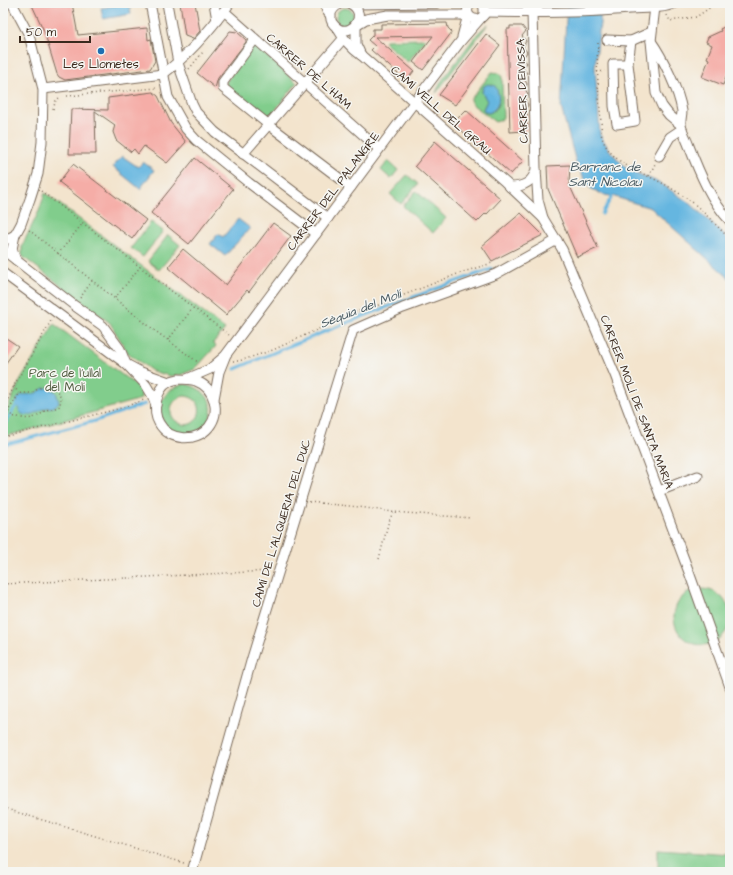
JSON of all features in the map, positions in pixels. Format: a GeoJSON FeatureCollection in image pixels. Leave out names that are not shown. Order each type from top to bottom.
{"type":"FeatureCollection","features":[{"type":"Feature","properties":{"kind":"street"},"geometry":{"type":"LineString","coordinates":[[12,3],[28,35],[44,89],[42,142],[38,174],[21,224],[15,235],[12,249],[16,260]]}},
{"type":"Feature","properties":{"kind":"street"},"geometry":{"type":"LineString","coordinates":[[150,3],[168,97],[186,129],[196,140],[249,183],[316,234]]}},
{"type":"Feature","properties":{"kind":"street"},"geometry":{"type":"LineString","coordinates":[[167,3],[178,63],[196,112],[215,132],[328,218]]}},
{"type":"Feature","properties":{"kind":"street"},"geometry":{"type":"LineString","coordinates":[[214,3],[217,20]]}},
{"type":"Feature","properties":{"kind":"street"},"geometry":{"type":"LineString","coordinates":[[44,89],[163,74],[178,63],[217,20],[230,3]]}},
{"type":"Feature","properties":{"kind":"street"},"geometry":{"type":"LineString","coordinates":[[324,3],[327,12],[331,16]]}},
{"type":"Feature","properties":{"kind":"street"},"geometry":{"type":"LineString","coordinates":[[347,3],[354,6],[358,13],[358,21],[356,25],[356,44],[361,55]]}},
{"type":"Feature","properties":{"kind":"street"},"geometry":{"type":"LineString","coordinates":[[437,3],[347,3],[334,8],[331,16],[332,23],[338,29],[349,30],[366,20],[388,15],[468,15],[475,20],[483,15],[532,12],[608,11],[655,7],[676,3]]}},
{"type":"Feature","properties":{"kind":"street","name":"CARRER DEL PALANGRE"},"geometry":{"type":"LineString","coordinates":[[460,42],[468,15],[467,9],[471,3]]}},
{"type":"Feature","properties":{"kind":"street"},"geometry":{"type":"LineString","coordinates":[[481,3],[484,7],[483,15]]}},
{"type":"Feature","properties":{"kind":"street"},"geometry":{"type":"LineString","coordinates":[[655,7],[650,42],[656,93],[662,106],[682,127]]}},
{"type":"Feature","properties":{"kind":"street","name":"CARRER DE L'HAM"},"geometry":{"type":"LineString","coordinates":[[224,11],[379,148]]}},
{"type":"Feature","properties":{"kind":"street","name":"CARRER D'EIVISSA"},"geometry":{"type":"LineString","coordinates":[[532,12],[536,169],[538,200],[543,218]]}},
{"type":"Feature","properties":{"kind":"street","name":"CARRER DEL PALANGRE"},"geometry":{"type":"LineString","coordinates":[[214,399],[219,372],[224,359],[236,341],[379,148],[460,42],[483,15]]}},
{"type":"Feature","properties":{"kind":"street","name":"CAMÍ VELL DEL GRAU"},"geometry":{"type":"LineString","coordinates":[[338,29],[343,38],[352,48],[507,184]]}},
{"type":"Feature","properties":{"kind":"street"},"geometry":{"type":"LineString","coordinates":[[602,41],[631,41],[651,32]]}},
{"type":"Feature","properties":{"kind":"street"},"geometry":{"type":"LineString","coordinates":[[244,154],[343,38]]}},
{"type":"Feature","properties":{"kind":"street"},"geometry":{"type":"LineString","coordinates":[[255,39],[223,82],[223,88],[269,125],[351,186]]}},
{"type":"Feature","properties":{"kind":"street"},"geometry":{"type":"LineString","coordinates":[[628,64],[613,64],[614,106],[617,124],[635,121],[628,64],[631,41]]}},
{"type":"Feature","properties":{"kind":"street"},"geometry":{"type":"LineString","coordinates":[[650,42],[666,67],[675,89],[682,111],[682,127],[709,190],[724,215],[730,221]]}},
{"type":"Feature","properties":{"kind":"street"},"geometry":{"type":"LineString","coordinates":[[659,156],[670,137],[682,127]]}},
{"type":"Feature","properties":{"kind":"street"},"geometry":{"type":"LineString","coordinates":[[507,184],[517,187],[528,183],[534,178],[536,169]]}},
{"type":"Feature","properties":{"kind":"street","name":"CARRER D'EIVISSA"},"geometry":{"type":"LineString","coordinates":[[507,184],[543,218],[557,240]]}},
{"type":"Feature","properties":{"kind":"street"},"geometry":{"type":"LineString","coordinates":[[3,241],[15,235]]}},
{"type":"Feature","properties":{"kind":"street"},"geometry":{"type":"LineString","coordinates":[[505,269],[557,240]]}},
{"type":"Feature","properties":{"kind":"street","name":"CARRER MOLÍ DE SANTA MARIA"},"geometry":{"type":"LineString","coordinates":[[557,240],[615,375],[730,686]]}},
{"type":"Feature","properties":{"kind":"street"},"geometry":{"type":"LineString","coordinates":[[3,250],[103,326],[120,350],[126,364],[146,385],[155,401],[156,414],[159,423],[165,430],[174,436],[192,438],[200,435],[208,429],[216,412],[214,399],[202,384],[195,380],[187,379],[169,382],[141,372],[126,364],[3,273]]}},
{"type":"Feature","properties":{"kind":"street","name":"CAMÍ DE L'ALQUERIA DEL DUC"},"geometry":{"type":"LineString","coordinates":[[193,869],[252,658],[353,330],[403,308],[496,274],[505,269]]}},
{"type":"Feature","properties":{"kind":"street","name":"CARRER DEL PALANGRE"},"geometry":{"type":"LineString","coordinates":[[187,379],[210,369],[224,359]]}},
{"type":"Feature","properties":{"kind":"street"},"geometry":{"type":"LineString","coordinates":[[155,401],[162,388],[169,382]]}},
{"type":"Feature","properties":{"kind":"street"},"geometry":{"type":"LineString","coordinates":[[659,491],[698,476]]}},
{"type":"Feature","properties":{"kind":"path"},"geometry":{"type":"LineString","coordinates":[[602,41],[597,72],[601,124],[600,133],[606,147],[623,164],[664,184],[692,202],[725,234]]}},
{"type":"Feature","properties":{"kind":"path"},"geometry":{"type":"LineString","coordinates":[[52,112],[53,104],[61,97],[155,87],[160,88]]}},
{"type":"Feature","properties":{"kind":"path"},"geometry":{"type":"LineString","coordinates":[[649,176],[659,156]]}},
{"type":"Feature","properties":{"kind":"path"},"geometry":{"type":"LineString","coordinates":[[34,186],[236,341]]}},
{"type":"Feature","properties":{"kind":"path"},"geometry":{"type":"LineString","coordinates":[[58,254],[83,223]]}},
{"type":"Feature","properties":{"kind":"path"},"geometry":{"type":"LineString","coordinates":[[21,224],[194,360],[210,369]]}},
{"type":"Feature","properties":{"kind":"path"},"geometry":{"type":"LineString","coordinates":[[224,359],[239,360],[273,350],[355,312],[376,306],[460,273],[492,263],[505,269]]}},
{"type":"Feature","properties":{"kind":"path"},"geometry":{"type":"LineString","coordinates":[[115,298],[140,267]]}},
{"type":"Feature","properties":{"kind":"path"},"geometry":{"type":"LineString","coordinates":[[75,306],[92,281]]}},
{"type":"Feature","properties":{"kind":"path"},"geometry":{"type":"LineString","coordinates":[[168,340],[193,308]]}},
{"type":"Feature","properties":{"kind":"path"},"geometry":{"type":"LineString","coordinates":[[3,410],[14,386],[56,313]]}},
{"type":"Feature","properties":{"kind":"path"},"geometry":{"type":"LineString","coordinates":[[14,386],[19,394]]}},
{"type":"Feature","properties":{"kind":"path"},"geometry":{"type":"LineString","coordinates":[[43,386],[50,386],[56,389],[62,397],[60,406],[45,410],[42,415],[24,419],[18,416],[13,416],[8,411],[19,394],[31,393],[43,386]]}},
{"type":"Feature","properties":{"kind":"path"},"geometry":{"type":"LineString","coordinates":[[3,437],[155,401]]}},
{"type":"Feature","properties":{"kind":"path"},"geometry":{"type":"LineString","coordinates":[[300,502],[359,507],[393,512],[471,518]]}},
{"type":"Feature","properties":{"kind":"path"},"geometry":{"type":"LineString","coordinates":[[379,559],[388,524],[393,512]]}},
{"type":"Feature","properties":{"kind":"path"},"geometry":{"type":"LineString","coordinates":[[3,584],[279,570]]}},
{"type":"Feature","properties":{"kind":"path"},"geometry":{"type":"LineString","coordinates":[[3,808],[193,869]]}},
{"type":"Feature","properties":{"kind":"green space"},"geometry":{"type":"Polygon","coordinates":[[[341,8],[349,8],[354,13],[352,24],[349,26],[341,26],[336,21],[336,13],[341,8]]]}},
{"type":"Feature","properties":{"kind":"green space"},"geometry":{"type":"Polygon","coordinates":[[[488,24],[436,93],[440,83],[478,33],[488,24]]]}},
{"type":"Feature","properties":{"kind":"green space"},"geometry":{"type":"Polygon","coordinates":[[[424,39],[425,41],[408,62],[384,42],[385,40],[424,39]]]}},
{"type":"Feature","properties":{"kind":"green space"},"geometry":{"type":"Polygon","coordinates":[[[254,44],[297,83],[268,119],[227,88],[226,82],[254,44]]]}},
{"type":"Feature","properties":{"kind":"green space"},"geometry":{"type":"Polygon","coordinates":[[[492,72],[499,73],[502,77],[503,117],[501,120],[495,122],[472,104],[470,100],[492,72]],[[491,84],[483,87],[482,89],[482,93],[487,101],[483,109],[488,113],[496,109],[498,105],[499,96],[495,87],[491,84]]]}},
{"type":"Feature","properties":{"kind":"green space"},"geometry":{"type":"Polygon","coordinates":[[[388,161],[398,170],[391,179],[381,170],[388,161]]]}},
{"type":"Feature","properties":{"kind":"green space"},"geometry":{"type":"Polygon","coordinates":[[[407,175],[418,184],[401,204],[390,194],[407,175]]]}},
{"type":"Feature","properties":{"kind":"green space"},"geometry":{"type":"Polygon","coordinates":[[[416,191],[446,218],[433,233],[403,206],[416,191]]]}},
{"type":"Feature","properties":{"kind":"green space"},"geometry":{"type":"Polygon","coordinates":[[[45,193],[225,329],[213,343],[216,346],[195,369],[180,375],[170,376],[152,371],[128,353],[110,323],[22,256],[22,246],[39,211],[45,193]]]}},
{"type":"Feature","properties":{"kind":"green space"},"geometry":{"type":"Polygon","coordinates":[[[151,222],[163,231],[143,257],[131,248],[151,222]]]}},
{"type":"Feature","properties":{"kind":"green space"},"geometry":{"type":"Polygon","coordinates":[[[168,235],[180,245],[159,270],[148,261],[168,235]]]}},
{"type":"Feature","properties":{"kind":"green space","name":"Parc de l'ullal del Molí"},"geometry":{"type":"Polygon","coordinates":[[[54,324],[141,389],[141,399],[3,437],[3,418],[19,383],[54,324]]]}},
{"type":"Feature","properties":{"kind":"green space"},"geometry":{"type":"Polygon","coordinates":[[[183,384],[198,389],[204,393],[211,405],[210,418],[205,425],[195,432],[183,434],[171,430],[163,421],[160,408],[161,403],[167,393],[183,384]],[[185,396],[179,398],[172,406],[172,416],[181,424],[188,425],[197,419],[199,408],[197,402],[192,398],[185,396]]]}},
{"type":"Feature","properties":{"kind":"green space"},"geometry":{"type":"Polygon","coordinates":[[[702,589],[713,591],[722,597],[728,606],[730,617],[728,628],[722,637],[713,643],[702,645],[691,643],[682,637],[676,628],[674,617],[676,606],[682,597],[691,591],[702,589]]]}},
{"type":"Feature","properties":{"kind":"green space"},"geometry":{"type":"Polygon","coordinates":[[[658,849],[730,854],[730,872],[658,872],[658,849]]]}},
{"type":"Feature","properties":{"kind":"water"},"geometry":{"type":"Polygon","coordinates":[[[129,3],[131,14],[103,19],[101,8],[129,3]]]}},
{"type":"Feature","properties":{"kind":"water","name":"Barranc de Sant Nicolau"},"geometry":{"type":"Polygon","coordinates":[[[567,3],[601,3],[595,67],[600,135],[611,152],[627,169],[660,183],[691,204],[729,240],[730,279],[651,208],[604,195],[590,188],[577,166],[561,107],[567,3]]]}},
{"type":"Feature","properties":{"kind":"water"},"geometry":{"type":"Polygon","coordinates":[[[488,84],[495,86],[499,98],[493,111],[489,113],[485,112],[483,109],[487,101],[482,92],[484,86],[488,84]]]}},
{"type":"Feature","properties":{"kind":"water"},"geometry":{"type":"Polygon","coordinates":[[[122,156],[138,167],[143,162],[154,170],[140,189],[113,167],[122,156]]]}},
{"type":"Feature","properties":{"kind":"water"},"geometry":{"type":"Polygon","coordinates":[[[238,219],[250,228],[225,256],[210,244],[218,234],[223,237],[238,219]]]}},
{"type":"Feature","properties":{"kind":"water"},"geometry":{"type":"Polygon","coordinates":[[[44,388],[49,388],[56,392],[59,402],[53,407],[46,408],[31,415],[23,415],[17,404],[18,398],[23,395],[34,394],[44,388]]]}},
{"type":"Feature","properties":{"kind":"building","name":"Les Llometes"},"geometry":{"type":"Polygon","coordinates":[[[31,3],[72,3],[78,35],[147,28],[148,40],[151,39],[155,61],[150,69],[65,80],[57,74],[44,31],[31,3]]]}},
{"type":"Feature","properties":{"kind":"building"},"geometry":{"type":"Polygon","coordinates":[[[180,3],[195,3],[200,31],[193,39],[185,36],[180,3]]]}},
{"type":"Feature","properties":{"kind":"building"},"geometry":{"type":"Polygon","coordinates":[[[447,23],[448,28],[452,32],[423,70],[413,62],[433,36],[375,37],[414,71],[406,81],[371,50],[375,46],[368,40],[373,35],[373,29],[381,29],[381,24],[447,23]]]}},
{"type":"Feature","properties":{"kind":"building"},"geometry":{"type":"Polygon","coordinates":[[[730,24],[730,67],[723,85],[702,77],[709,59],[707,58],[712,45],[706,42],[708,37],[721,31],[720,29],[730,24]]]}},
{"type":"Feature","properties":{"kind":"building"},"geometry":{"type":"Polygon","coordinates":[[[510,26],[522,26],[526,31],[522,36],[526,41],[523,47],[527,52],[523,58],[527,63],[523,68],[527,73],[524,78],[527,84],[525,89],[528,94],[525,99],[528,105],[525,110],[528,116],[525,119],[528,126],[525,131],[510,132],[507,29],[510,29],[510,26]]]}},
{"type":"Feature","properties":{"kind":"building"},"geometry":{"type":"Polygon","coordinates":[[[230,31],[237,32],[246,40],[246,42],[218,78],[215,88],[197,73],[230,31]]]}},
{"type":"Feature","properties":{"kind":"building"},"geometry":{"type":"Polygon","coordinates":[[[486,34],[500,45],[455,105],[439,95],[486,34]]]}},
{"type":"Feature","properties":{"kind":"building"},"geometry":{"type":"Polygon","coordinates":[[[153,92],[158,96],[171,123],[186,142],[167,163],[144,146],[138,154],[134,149],[131,152],[116,140],[113,132],[115,125],[95,111],[96,154],[69,154],[71,109],[108,110],[108,98],[153,92]]]}},
{"type":"Feature","properties":{"kind":"building"},"geometry":{"type":"Polygon","coordinates":[[[466,110],[523,161],[511,174],[453,123],[466,110]]]}},
{"type":"Feature","properties":{"kind":"building"},"geometry":{"type":"Polygon","coordinates":[[[435,141],[501,199],[477,222],[415,166],[435,141]]]}},
{"type":"Feature","properties":{"kind":"building"},"geometry":{"type":"Polygon","coordinates":[[[195,158],[233,189],[189,244],[151,213],[195,158]]]}},
{"type":"Feature","properties":{"kind":"building"},"geometry":{"type":"Polygon","coordinates":[[[73,164],[146,220],[132,239],[59,182],[73,164]]]}},
{"type":"Feature","properties":{"kind":"building"},"geometry":{"type":"Polygon","coordinates":[[[570,165],[569,184],[598,248],[577,257],[548,189],[547,166],[570,165]]]}},
{"type":"Feature","properties":{"kind":"building"},"geometry":{"type":"Polygon","coordinates":[[[521,213],[543,235],[492,261],[482,246],[521,213]]]}},
{"type":"Feature","properties":{"kind":"building"},"geometry":{"type":"Polygon","coordinates":[[[273,223],[291,236],[249,292],[247,290],[226,315],[168,267],[183,249],[226,285],[273,223]]]}},
{"type":"Feature","properties":{"kind":"building"},"geometry":{"type":"Polygon","coordinates":[[[3,336],[18,346],[3,367],[3,336]]]}},
{"type":"Feature","properties":{"kind":"waterway","name":"Sèquia del Molí"},"geometry":{"type":"LineString","coordinates":[[602,214],[612,196]]}},
{"type":"Feature","properties":{"kind":"waterway","name":"Sèquia del Molí"},"geometry":{"type":"LineString","coordinates":[[235,369],[363,316],[492,269]]}},
{"type":"Feature","properties":{"kind":"waterway"},"geometry":{"type":"LineString","coordinates":[[3,427],[17,404]]}},
{"type":"Feature","properties":{"kind":"waterway","name":"Sèquia del Molí"},"geometry":{"type":"LineString","coordinates":[[3,445],[95,421],[145,404]]}},
{"type":"Feature","properties":{"kind":"place","name":"Les Llometes"},"geometry":{"type":"Point","coordinates":[101,51]}}]}
